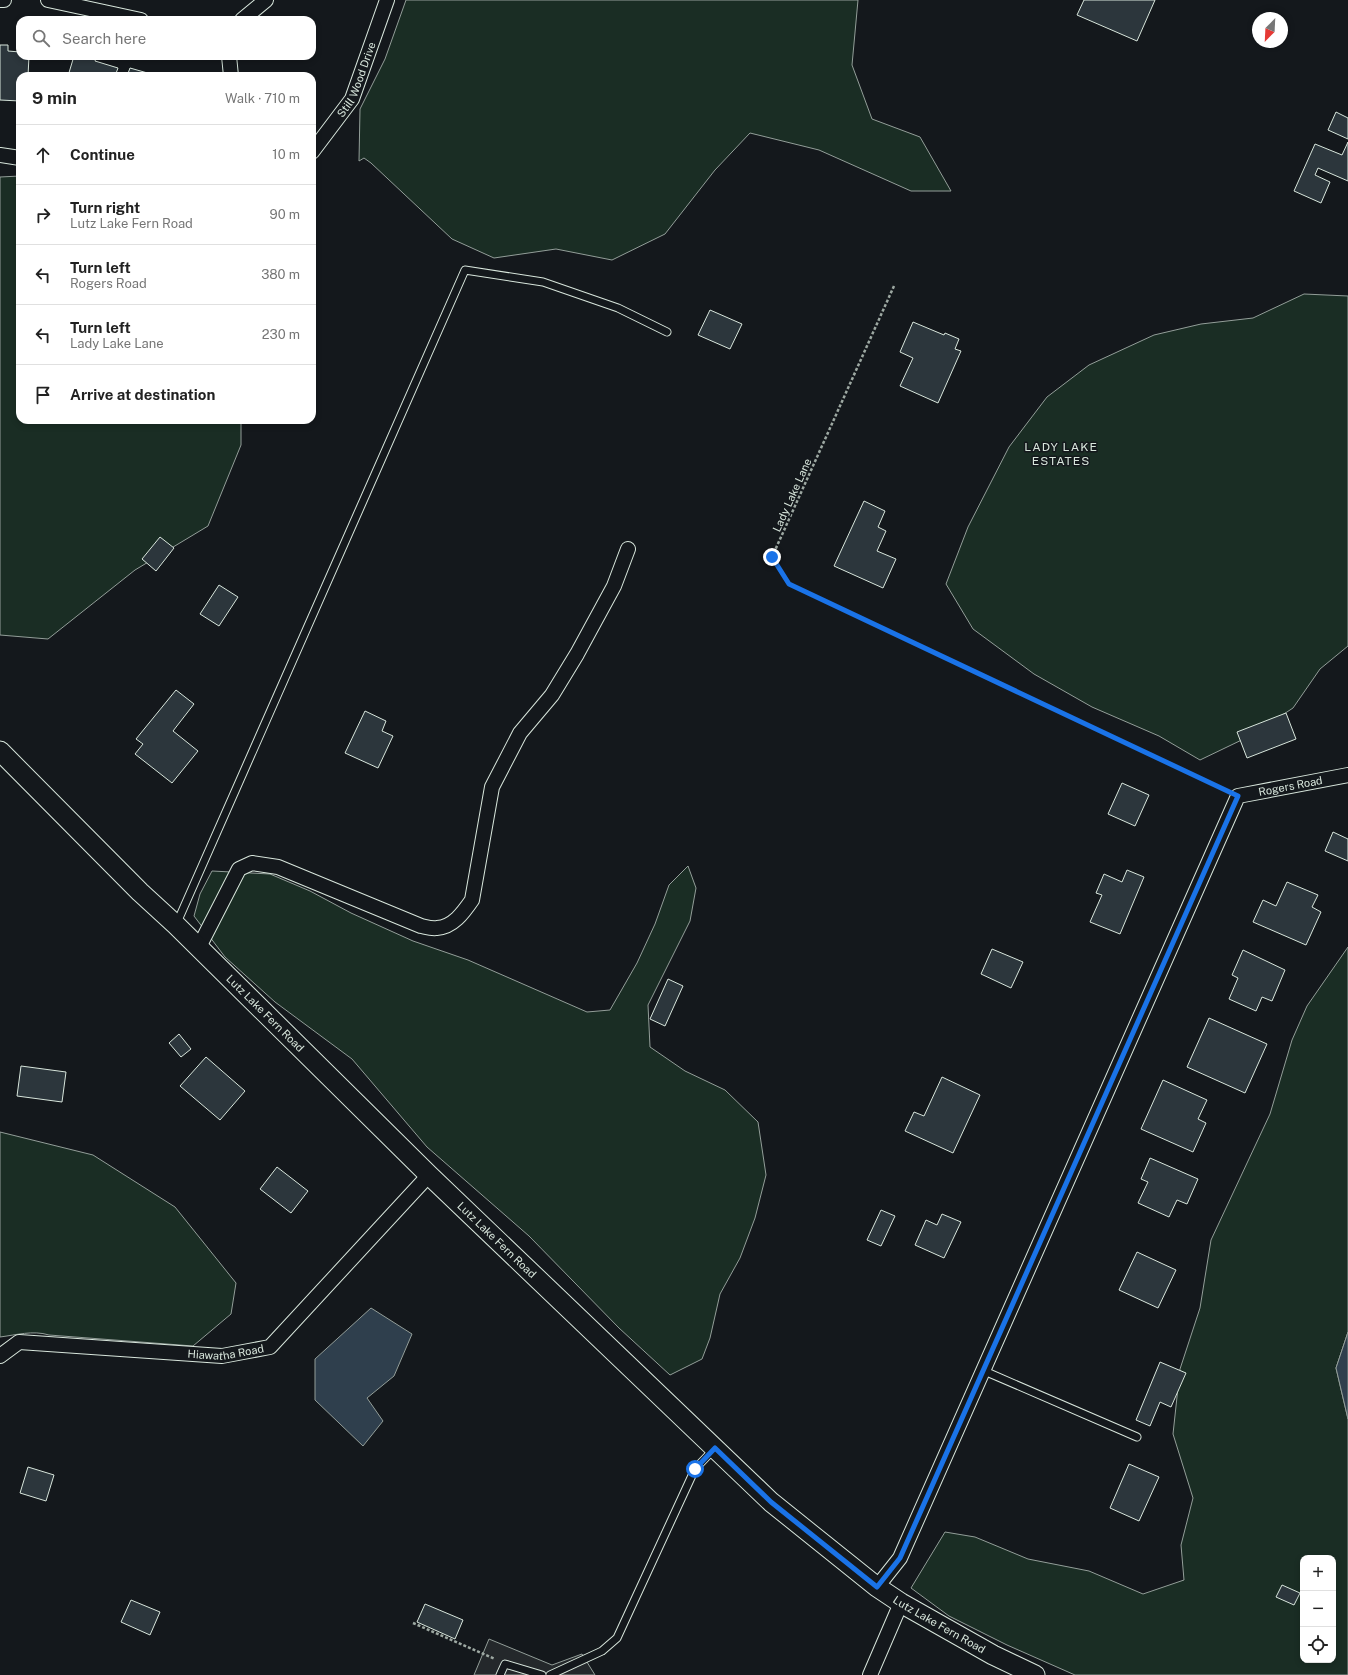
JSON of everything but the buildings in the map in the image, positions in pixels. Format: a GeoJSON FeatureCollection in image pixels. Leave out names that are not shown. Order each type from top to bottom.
{"type":"FeatureCollection","features":[{"type":"Feature","properties":{"kind":"main road","name":"Lutz Lake Fern Road"},"geometry":{"type":"LineString","coordinates":[[0,751],[140,892],[176,925],[429,1175],[771,1502],[877,1587],[901,1603],[993,1655],[1035,1675]]}},
{"type":"Feature","properties":{"kind":"street"},"geometry":{"type":"LineString","coordinates":[[48,0],[122,16]]}},
{"type":"Feature","properties":{"kind":"street"},"geometry":{"type":"LineString","coordinates":[[247,16],[266,0]]}},
{"type":"Feature","properties":{"kind":"street","name":"Still Wood Drive"},"geometry":{"type":"LineString","coordinates":[[316,147],[352,99],[387,0]]}},
{"type":"Feature","properties":{"kind":"street"},"geometry":{"type":"LineString","coordinates":[[229,60],[231,72]]}},
{"type":"Feature","properties":{"kind":"street"},"geometry":{"type":"LineString","coordinates":[[0,155],[16,157]]}},
{"type":"Feature","properties":{"kind":"street"},"geometry":{"type":"LineString","coordinates":[[199,948],[239,868],[252,863],[278,867],[421,926],[437,928],[450,925],[462,915],[472,900],[492,787],[520,733],[552,695],[578,654],[614,586],[628,549]]}},
{"type":"Feature","properties":{"kind":"street","name":"Rogers Road"},"geometry":{"type":"LineString","coordinates":[[1238,796],[1348,775]]}},
{"type":"Feature","properties":{"kind":"street"},"geometry":{"type":"LineString","coordinates":[[877,1587],[900,1558],[982,1370],[1238,796]]}},
{"type":"Feature","properties":{"kind":"street","name":"Hiawatha Road"},"geometry":{"type":"LineString","coordinates":[[0,1356],[19,1342],[222,1356],[270,1347],[429,1175]]}},
{"type":"Feature","properties":{"kind":"street"},"geometry":{"type":"LineString","coordinates":[[870,1675],[901,1603]]}},
{"type":"Feature","properties":{"kind":"lane"},"geometry":{"type":"LineString","coordinates":[[176,925],[465,270],[543,282],[618,308],[667,332]]}},
{"type":"Feature","properties":{"kind":"lane"},"geometry":{"type":"LineString","coordinates":[[982,1370],[1137,1437]]}},
{"type":"Feature","properties":{"kind":"lane"},"geometry":{"type":"LineString","coordinates":[[550,1675],[602,1651],[617,1638],[695,1469],[715,1448]]}},
{"type":"Feature","properties":{"kind":"lane"},"geometry":{"type":"LineString","coordinates":[[500,1675],[505,1664],[542,1675]]}},
{"type":"Feature","properties":{"kind":"path","name":"Lady Lake Lane"},"geometry":{"type":"LineString","coordinates":[[894,286],[772,557],[789,584],[1238,796]]}},
{"type":"Feature","properties":{"kind":"path"},"geometry":{"type":"LineString","coordinates":[[413,1623],[505,1664]]}},
{"type":"Feature","properties":{"kind":"green space"},"geometry":{"type":"Polygon","coordinates":[[[406,0],[858,0],[852,65],[872,119],[920,137],[951,191],[911,191],[819,150],[750,133],[715,170],[665,234],[612,260],[556,249],[494,258],[452,239],[371,163],[364,158],[359,161],[360,109],[385,59],[406,0]]]}},
{"type":"Feature","properties":{"kind":"green space"},"geometry":{"type":"Polygon","coordinates":[[[16,176],[16,424],[241,424],[241,445],[208,526],[135,570],[48,639],[0,635],[0,177],[16,176]]]}},
{"type":"Feature","properties":{"kind":"green space"},"geometry":{"type":"Polygon","coordinates":[[[1304,294],[1348,296],[1348,646],[1320,669],[1293,708],[1252,735],[1200,760],[1159,736],[1092,707],[1034,674],[973,629],[946,584],[968,527],[1009,447],[1047,397],[1089,365],[1154,335],[1201,324],[1253,318],[1304,294]]]}},
{"type":"Feature","properties":{"kind":"green space"},"geometry":{"type":"Polygon","coordinates":[[[688,866],[696,888],[690,921],[648,1005],[650,1047],[685,1071],[725,1090],[758,1122],[766,1175],[755,1218],[740,1258],[720,1294],[710,1338],[702,1359],[670,1375],[619,1328],[529,1236],[427,1147],[352,1059],[275,1002],[225,957],[194,916],[200,894],[212,871],[270,874],[310,891],[351,913],[413,941],[468,960],[587,1012],[610,1010],[637,963],[655,924],[669,885],[688,866]]]}},
{"type":"Feature","properties":{"kind":"green space"},"geometry":{"type":"Polygon","coordinates":[[[1348,947],[1348,1332],[1336,1368],[1348,1419],[1348,1675],[1075,1675],[1007,1645],[949,1616],[911,1588],[945,1532],[975,1537],[1028,1559],[1089,1571],[1143,1594],[1184,1580],[1181,1545],[1193,1498],[1173,1434],[1180,1369],[1200,1308],[1211,1240],[1270,1114],[1292,1040],[1307,1006],[1348,947]]]}},
{"type":"Feature","properties":{"kind":"green space"},"geometry":{"type":"Polygon","coordinates":[[[0,1132],[93,1155],[175,1207],[236,1283],[231,1314],[193,1346],[37,1333],[24,1333],[0,1337],[0,1132]]]}},
{"type":"Feature","properties":{"kind":"shaded area"},"geometry":{"type":"Polygon","coordinates":[[[489,1639],[552,1665],[582,1654],[595,1675],[474,1675],[489,1639]]]}},
{"type":"Feature","properties":{"kind":"water"},"geometry":{"type":"Polygon","coordinates":[[[371,1308],[412,1334],[394,1376],[367,1398],[383,1421],[363,1446],[315,1400],[315,1359],[371,1308]]]}},
{"type":"Feature","properties":{"kind":"water"},"geometry":{"type":"Polygon","coordinates":[[[1348,1332],[1348,1419],[1336,1368],[1348,1332]]]}},
{"type":"Feature","properties":{"kind":"district","name":"LADY LAKE ESTATES"},"geometry":{"type":"Point","coordinates":[1061,454]}},
{"type":"Feature","properties":{"kind":"route"},"geometry":{"type":"LineString","coordinates":[[695,1469],[715,1448],[771,1502],[877,1587],[900,1558],[950,1442],[1238,796],[789,584],[772,557]]}}]}
